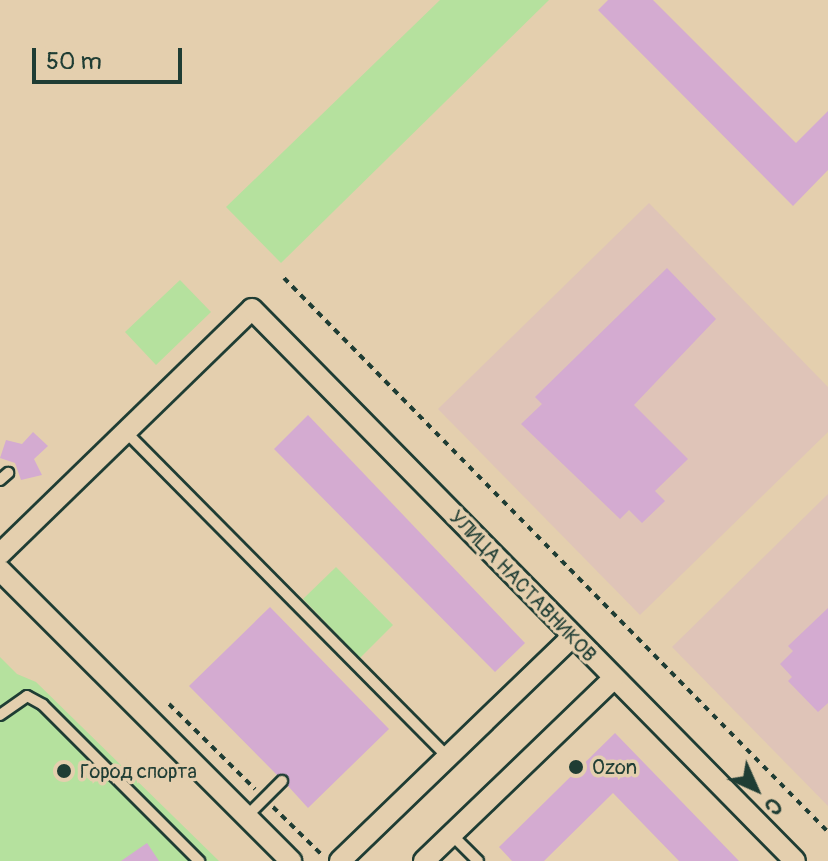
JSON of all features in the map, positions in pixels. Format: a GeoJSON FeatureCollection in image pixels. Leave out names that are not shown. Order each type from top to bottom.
{"type":"FeatureCollection","features":[{"type":"Feature","properties":{"kind":"street","name":"УЛИЦА НАСТАВНИКОВ"},"geometry":{"type":"LineString","coordinates":[[126,432],[252,309],[795,861]]}},
{"type":"Feature","properties":{"kind":"street"},"geometry":{"type":"LineString","coordinates":[[0,554],[126,432]]}},
{"type":"Feature","properties":{"kind":"street"},"geometry":{"type":"LineString","coordinates":[[0,570],[291,861]]}},
{"type":"Feature","properties":{"kind":"street"},"geometry":{"type":"LineString","coordinates":[[340,861],[572,637]]}},
{"type":"Feature","properties":{"kind":"street"},"geometry":{"type":"LineString","coordinates":[[424,861],[613,679]]}},
{"type":"Feature","properties":{"kind":"lane"},"geometry":{"type":"LineString","coordinates":[[126,432],[448,757]]}},
{"type":"Feature","properties":{"kind":"lane"},"geometry":{"type":"LineString","coordinates":[[0,715],[27,696],[43,705],[199,861]]}},
{"type":"Feature","properties":{"kind":"lane"},"geometry":{"type":"LineString","coordinates":[[246,817],[282,781]]}},
{"type":"Feature","properties":{"kind":"lane"},"geometry":{"type":"LineString","coordinates":[[451,834],[478,861]]}},
{"type":"Feature","properties":{"kind":"path"},"geometry":{"type":"LineString","coordinates":[[284,278],[828,832]]}},
{"type":"Feature","properties":{"kind":"path"},"geometry":{"type":"LineString","coordinates":[[169,704],[329,861]]}},
{"type":"Feature","properties":{"kind":"shaded area"},"geometry":{"type":"Polygon","coordinates":[[[649,203],[828,387],[828,432],[640,615],[438,409],[649,203]]]}},
{"type":"Feature","properties":{"kind":"shaded area"},"geometry":{"type":"Polygon","coordinates":[[[828,494],[828,806],[672,647],[828,494]]]}},
{"type":"Feature","properties":{"kind":"green space"},"geometry":{"type":"Polygon","coordinates":[[[440,0],[549,0],[281,263],[226,207],[440,0]]]}},
{"type":"Feature","properties":{"kind":"green space"},"geometry":{"type":"Polygon","coordinates":[[[180,280],[211,312],[156,365],[125,332],[180,280]]]}},
{"type":"Feature","properties":{"kind":"green space"},"geometry":{"type":"Polygon","coordinates":[[[336,567],[393,625],[360,658],[303,599],[336,567]]]}},
{"type":"Feature","properties":{"kind":"green space","name":"Город спорта"},"geometry":{"type":"Polygon","coordinates":[[[0,657],[17,674],[36,682],[219,861],[0,861],[0,657]]]}},
{"type":"Feature","properties":{"kind":"building"},"geometry":{"type":"Polygon","coordinates":[[[608,0],[653,0],[796,143],[828,111],[828,170],[793,206],[598,10],[608,0]]]}},
{"type":"Feature","properties":{"kind":"building"},"geometry":{"type":"Polygon","coordinates":[[[667,268],[716,319],[634,405],[688,459],[655,491],[665,501],[642,523],[629,510],[620,519],[521,424],[542,404],[535,397],[667,268]]]}},
{"type":"Feature","properties":{"kind":"building"},"geometry":{"type":"Polygon","coordinates":[[[308,415],[525,643],[495,672],[274,449],[308,415]]]}},
{"type":"Feature","properties":{"kind":"building"},"geometry":{"type":"Polygon","coordinates":[[[33,432],[48,446],[34,459],[42,475],[21,480],[15,463],[0,458],[6,440],[22,444],[33,432]]]}},
{"type":"Feature","properties":{"kind":"building"},"geometry":{"type":"Polygon","coordinates":[[[270,607],[389,729],[308,808],[288,786],[288,776],[277,775],[189,686],[270,607]]]}},
{"type":"Feature","properties":{"kind":"building"},"geometry":{"type":"Polygon","coordinates":[[[828,608],[828,703],[818,712],[788,681],[792,677],[780,664],[793,651],[788,646],[828,608]]]}},
{"type":"Feature","properties":{"kind":"building"},"geometry":{"type":"Polygon","coordinates":[[[615,733],[739,861],[679,861],[613,793],[544,861],[512,861],[499,847],[615,733]]]}},
{"type":"Feature","properties":{"kind":"building"},"geometry":{"type":"Polygon","coordinates":[[[147,843],[159,861],[121,861],[147,843]]]}},
{"type":"Feature","properties":{"kind":"place","name":"Ozon"},"geometry":{"type":"Point","coordinates":[576,767]}},
{"type":"Feature","properties":{"kind":"place","name":"Город спорта"},"geometry":{"type":"Point","coordinates":[64,771]}}]}
